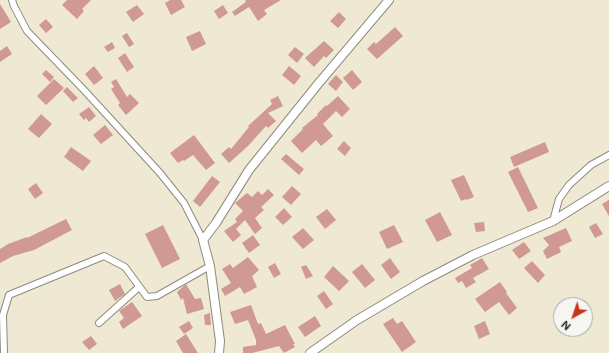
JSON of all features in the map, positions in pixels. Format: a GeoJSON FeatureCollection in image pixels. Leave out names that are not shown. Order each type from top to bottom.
{"type":"FeatureCollection","features":[{"type":"Feature","properties":{"kind":"street"},"geometry":{"type":"LineString","coordinates":[[12,0],[27,32],[160,173],[184,203],[203,240],[210,266],[220,341],[219,353]]}},
{"type":"Feature","properties":{"kind":"street"},"geometry":{"type":"LineString","coordinates":[[203,240],[216,223],[249,170],[318,84],[389,0]]}},
{"type":"Feature","properties":{"kind":"street"},"geometry":{"type":"LineString","coordinates":[[553,221],[559,199],[569,185],[591,165],[609,155]]}},
{"type":"Feature","properties":{"kind":"street"},"geometry":{"type":"LineString","coordinates":[[310,353],[357,320],[423,281],[473,255],[553,221],[609,186]]}},
{"type":"Feature","properties":{"kind":"street"},"geometry":{"type":"LineString","coordinates":[[4,353],[3,315],[9,295],[104,256],[125,267],[147,297],[157,296],[210,266]]}},
{"type":"Feature","properties":{"kind":"street"},"geometry":{"type":"LineString","coordinates":[[99,323],[139,287]]}},
{"type":"Feature","properties":{"kind":"building"},"geometry":{"type":"Polygon","coordinates":[[[67,0],[91,0],[82,9],[84,11],[77,19],[62,5],[67,0]]]}},
{"type":"Feature","properties":{"kind":"building"},"geometry":{"type":"Polygon","coordinates":[[[170,0],[181,0],[185,7],[171,15],[165,3],[170,0]]]}},
{"type":"Feature","properties":{"kind":"building"},"geometry":{"type":"Polygon","coordinates":[[[245,0],[281,0],[264,10],[267,14],[258,21],[249,7],[235,16],[232,12],[246,2],[245,0]]]}},
{"type":"Feature","properties":{"kind":"building"},"geometry":{"type":"Polygon","coordinates":[[[0,4],[11,22],[0,29],[0,4]]]}},
{"type":"Feature","properties":{"kind":"building"},"geometry":{"type":"Polygon","coordinates":[[[137,5],[144,14],[133,22],[126,12],[137,5]]]}},
{"type":"Feature","properties":{"kind":"building"},"geometry":{"type":"Polygon","coordinates":[[[223,5],[228,13],[219,19],[214,11],[223,5]]]}},
{"type":"Feature","properties":{"kind":"building"},"geometry":{"type":"Polygon","coordinates":[[[339,12],[346,19],[338,28],[330,21],[339,12]]]}},
{"type":"Feature","properties":{"kind":"building"},"geometry":{"type":"Polygon","coordinates":[[[46,19],[53,27],[46,33],[39,25],[46,19]]]}},
{"type":"Feature","properties":{"kind":"building"},"geometry":{"type":"Polygon","coordinates":[[[395,27],[403,36],[377,59],[367,49],[374,42],[376,44],[395,27]]]}},
{"type":"Feature","properties":{"kind":"building"},"geometry":{"type":"Polygon","coordinates":[[[200,31],[206,44],[192,51],[186,37],[200,31]]]}},
{"type":"Feature","properties":{"kind":"building"},"geometry":{"type":"Polygon","coordinates":[[[127,33],[134,44],[129,47],[122,36],[127,33]]]}},
{"type":"Feature","properties":{"kind":"building"},"geometry":{"type":"Polygon","coordinates":[[[324,41],[334,50],[326,58],[324,56],[314,67],[305,58],[324,41]]]}},
{"type":"Feature","properties":{"kind":"building"},"geometry":{"type":"Polygon","coordinates":[[[112,42],[115,48],[108,52],[104,47],[112,42]]]}},
{"type":"Feature","properties":{"kind":"building"},"geometry":{"type":"Polygon","coordinates":[[[7,46],[12,54],[0,62],[0,51],[7,46]]]}},
{"type":"Feature","properties":{"kind":"building"},"geometry":{"type":"Polygon","coordinates":[[[295,47],[304,54],[297,63],[288,55],[295,47]]]}},
{"type":"Feature","properties":{"kind":"building"},"geometry":{"type":"Polygon","coordinates":[[[125,53],[134,67],[127,72],[118,58],[125,53]]]}},
{"type":"Feature","properties":{"kind":"building"},"geometry":{"type":"Polygon","coordinates":[[[94,66],[103,78],[94,85],[85,74],[94,66]]]}},
{"type":"Feature","properties":{"kind":"building"},"geometry":{"type":"Polygon","coordinates":[[[289,66],[301,76],[294,85],[282,75],[289,66]]]}},
{"type":"Feature","properties":{"kind":"building"},"geometry":{"type":"Polygon","coordinates":[[[46,70],[54,77],[50,82],[42,74],[46,70]]]}},
{"type":"Feature","properties":{"kind":"building"},"geometry":{"type":"Polygon","coordinates":[[[352,70],[362,82],[353,90],[343,78],[352,70]]]}},
{"type":"Feature","properties":{"kind":"building"},"geometry":{"type":"Polygon","coordinates":[[[336,75],[343,82],[336,91],[328,84],[336,75]]]}},
{"type":"Feature","properties":{"kind":"building"},"geometry":{"type":"Polygon","coordinates":[[[54,79],[64,88],[46,105],[37,96],[54,79]]]}},
{"type":"Feature","properties":{"kind":"building"},"geometry":{"type":"Polygon","coordinates":[[[116,79],[127,97],[130,94],[139,103],[126,115],[118,105],[120,103],[111,89],[114,87],[111,82],[116,79]]]}},
{"type":"Feature","properties":{"kind":"building"},"geometry":{"type":"Polygon","coordinates":[[[67,87],[78,98],[73,102],[63,91],[67,87]]]}},
{"type":"Feature","properties":{"kind":"building"},"geometry":{"type":"Polygon","coordinates":[[[278,96],[283,106],[268,113],[276,121],[268,128],[266,126],[248,146],[229,163],[221,154],[229,147],[231,149],[249,127],[248,126],[272,104],[270,100],[278,96]]]}},
{"type":"Feature","properties":{"kind":"building"},"geometry":{"type":"Polygon","coordinates":[[[338,96],[350,109],[342,117],[336,111],[323,124],[333,136],[321,146],[316,140],[302,153],[291,141],[303,129],[302,128],[318,115],[317,114],[326,105],[327,106],[338,96]]]}},
{"type":"Feature","properties":{"kind":"building"},"geometry":{"type":"Polygon","coordinates":[[[89,107],[96,116],[89,122],[86,118],[84,120],[79,114],[89,107]]]}},
{"type":"Feature","properties":{"kind":"building"},"geometry":{"type":"Polygon","coordinates":[[[41,114],[52,124],[39,138],[28,129],[41,114]]]}},
{"type":"Feature","properties":{"kind":"building"},"geometry":{"type":"Polygon","coordinates":[[[105,125],[113,135],[101,144],[93,135],[105,125]]]}},
{"type":"Feature","properties":{"kind":"building"},"geometry":{"type":"Polygon","coordinates":[[[194,135],[215,163],[206,170],[193,155],[178,163],[170,153],[194,135]]]}},
{"type":"Feature","properties":{"kind":"building"},"geometry":{"type":"Polygon","coordinates":[[[344,141],[351,148],[345,156],[337,149],[344,141]]]}},
{"type":"Feature","properties":{"kind":"building"},"geometry":{"type":"Polygon","coordinates":[[[545,142],[549,152],[514,167],[510,157],[545,142]]]}},
{"type":"Feature","properties":{"kind":"building"},"geometry":{"type":"Polygon","coordinates":[[[71,147],[91,161],[83,171],[64,157],[71,147]]]}},
{"type":"Feature","properties":{"kind":"building"},"geometry":{"type":"Polygon","coordinates":[[[286,154],[304,169],[299,175],[281,159],[286,154]]]}},
{"type":"Feature","properties":{"kind":"building"},"geometry":{"type":"Polygon","coordinates":[[[518,167],[538,208],[528,212],[508,172],[518,167]]]}},
{"type":"Feature","properties":{"kind":"building"},"geometry":{"type":"Polygon","coordinates":[[[464,175],[474,197],[461,201],[451,180],[464,175]]]}},
{"type":"Feature","properties":{"kind":"building"},"geometry":{"type":"Polygon","coordinates":[[[212,176],[220,182],[200,207],[193,201],[212,176]]]}},
{"type":"Feature","properties":{"kind":"building"},"geometry":{"type":"Polygon","coordinates":[[[36,183],[43,193],[35,199],[28,189],[36,183]]]}},
{"type":"Feature","properties":{"kind":"building"},"geometry":{"type":"Polygon","coordinates":[[[292,186],[301,194],[291,205],[282,197],[292,186]]]}},
{"type":"Feature","properties":{"kind":"building"},"geometry":{"type":"Polygon","coordinates":[[[268,189],[274,195],[261,207],[264,210],[255,218],[262,228],[255,234],[245,220],[236,229],[241,235],[233,242],[224,231],[237,222],[235,219],[243,211],[235,203],[247,193],[252,197],[258,191],[262,195],[268,189]]]}},
{"type":"Feature","properties":{"kind":"building"},"geometry":{"type":"Polygon","coordinates":[[[609,200],[609,216],[602,204],[609,200]]]}},
{"type":"Feature","properties":{"kind":"building"},"geometry":{"type":"Polygon","coordinates":[[[284,208],[292,217],[283,225],[275,217],[284,208]]]}},
{"type":"Feature","properties":{"kind":"building"},"geometry":{"type":"Polygon","coordinates":[[[327,209],[336,220],[325,229],[316,217],[327,209]]]}},
{"type":"Feature","properties":{"kind":"building"},"geometry":{"type":"Polygon","coordinates":[[[440,212],[452,235],[437,242],[425,220],[440,212]]]}},
{"type":"Feature","properties":{"kind":"building"},"geometry":{"type":"Polygon","coordinates":[[[66,219],[72,230],[34,250],[13,256],[0,263],[0,249],[8,244],[27,238],[66,219]]]}},
{"type":"Feature","properties":{"kind":"building"},"geometry":{"type":"Polygon","coordinates":[[[484,222],[485,231],[476,232],[474,223],[484,222]]]}},
{"type":"Feature","properties":{"kind":"building"},"geometry":{"type":"Polygon","coordinates":[[[596,223],[603,234],[595,238],[589,227],[596,223]]]}},
{"type":"Feature","properties":{"kind":"building"},"geometry":{"type":"Polygon","coordinates":[[[163,225],[180,259],[162,268],[145,234],[163,225]]]}},
{"type":"Feature","properties":{"kind":"building"},"geometry":{"type":"Polygon","coordinates":[[[394,225],[403,242],[387,249],[379,232],[394,225]]]}},
{"type":"Feature","properties":{"kind":"building"},"geometry":{"type":"Polygon","coordinates":[[[303,228],[314,240],[303,249],[292,237],[303,228]]]}},
{"type":"Feature","properties":{"kind":"building"},"geometry":{"type":"Polygon","coordinates":[[[566,228],[572,241],[559,247],[561,252],[547,259],[543,251],[549,245],[543,238],[566,228]]]}},
{"type":"Feature","properties":{"kind":"building"},"geometry":{"type":"Polygon","coordinates":[[[253,235],[260,245],[249,253],[242,243],[253,235]]]}},
{"type":"Feature","properties":{"kind":"building"},"geometry":{"type":"Polygon","coordinates":[[[524,242],[531,251],[519,259],[512,250],[524,242]]]}},
{"type":"Feature","properties":{"kind":"building"},"geometry":{"type":"Polygon","coordinates":[[[248,257],[259,270],[252,276],[257,287],[244,294],[240,287],[225,296],[221,289],[231,283],[222,269],[230,264],[233,268],[248,257]]]}},
{"type":"Feature","properties":{"kind":"building"},"geometry":{"type":"Polygon","coordinates":[[[390,258],[400,272],[391,279],[381,265],[390,258]]]}},
{"type":"Feature","properties":{"kind":"building"},"geometry":{"type":"Polygon","coordinates":[[[482,258],[489,269],[473,278],[476,282],[466,288],[462,281],[458,283],[455,278],[472,268],[470,265],[482,258]]]}},
{"type":"Feature","properties":{"kind":"building"},"geometry":{"type":"Polygon","coordinates":[[[532,261],[545,275],[538,283],[524,268],[532,261]]]}},
{"type":"Feature","properties":{"kind":"building"},"geometry":{"type":"Polygon","coordinates":[[[275,263],[281,274],[274,278],[268,267],[275,263]]]}},
{"type":"Feature","properties":{"kind":"building"},"geometry":{"type":"Polygon","coordinates":[[[362,264],[375,280],[365,288],[352,272],[362,264]]]}},
{"type":"Feature","properties":{"kind":"building"},"geometry":{"type":"Polygon","coordinates":[[[306,265],[313,276],[306,279],[301,267],[306,265]]]}},
{"type":"Feature","properties":{"kind":"building"},"geometry":{"type":"Polygon","coordinates":[[[333,266],[349,281],[339,291],[324,277],[333,266]]]}},
{"type":"Feature","properties":{"kind":"building"},"geometry":{"type":"Polygon","coordinates":[[[500,282],[517,308],[509,315],[499,302],[485,312],[475,299],[500,282]]]}},
{"type":"Feature","properties":{"kind":"building"},"geometry":{"type":"Polygon","coordinates":[[[120,284],[125,294],[115,301],[109,290],[120,284]]]}},
{"type":"Feature","properties":{"kind":"building"},"geometry":{"type":"Polygon","coordinates":[[[186,284],[195,299],[201,298],[204,309],[187,314],[183,298],[181,300],[177,292],[186,284]]]}},
{"type":"Feature","properties":{"kind":"building"},"geometry":{"type":"Polygon","coordinates":[[[324,291],[333,304],[326,309],[317,296],[324,291]]]}},
{"type":"Feature","properties":{"kind":"building"},"geometry":{"type":"Polygon","coordinates":[[[132,302],[142,316],[123,329],[119,322],[124,318],[119,311],[132,302]]]}},
{"type":"Feature","properties":{"kind":"building"},"geometry":{"type":"Polygon","coordinates":[[[251,305],[258,324],[261,323],[266,334],[285,325],[295,344],[293,344],[295,347],[284,353],[279,346],[252,353],[243,353],[243,347],[256,345],[256,340],[248,320],[235,324],[230,312],[251,305]]]}},
{"type":"Feature","properties":{"kind":"building"},"geometry":{"type":"Polygon","coordinates":[[[210,313],[211,325],[205,325],[204,315],[210,313]]]}},
{"type":"Feature","properties":{"kind":"building"},"geometry":{"type":"Polygon","coordinates":[[[315,316],[321,326],[305,337],[298,327],[315,316]]]}},
{"type":"Feature","properties":{"kind":"building"},"geometry":{"type":"Polygon","coordinates":[[[393,318],[397,324],[402,321],[416,342],[402,352],[383,324],[393,318]]]}},
{"type":"Feature","properties":{"kind":"building"},"geometry":{"type":"Polygon","coordinates":[[[189,321],[193,328],[184,334],[179,327],[189,321]]]}},
{"type":"Feature","properties":{"kind":"building"},"geometry":{"type":"Polygon","coordinates":[[[485,321],[490,334],[479,339],[474,326],[485,321]]]}},
{"type":"Feature","properties":{"kind":"building"},"geometry":{"type":"Polygon","coordinates":[[[186,334],[198,353],[183,353],[176,341],[186,334]]]}},
{"type":"Feature","properties":{"kind":"building"},"geometry":{"type":"Polygon","coordinates":[[[91,336],[97,344],[89,350],[82,342],[91,336]]]}}]}
